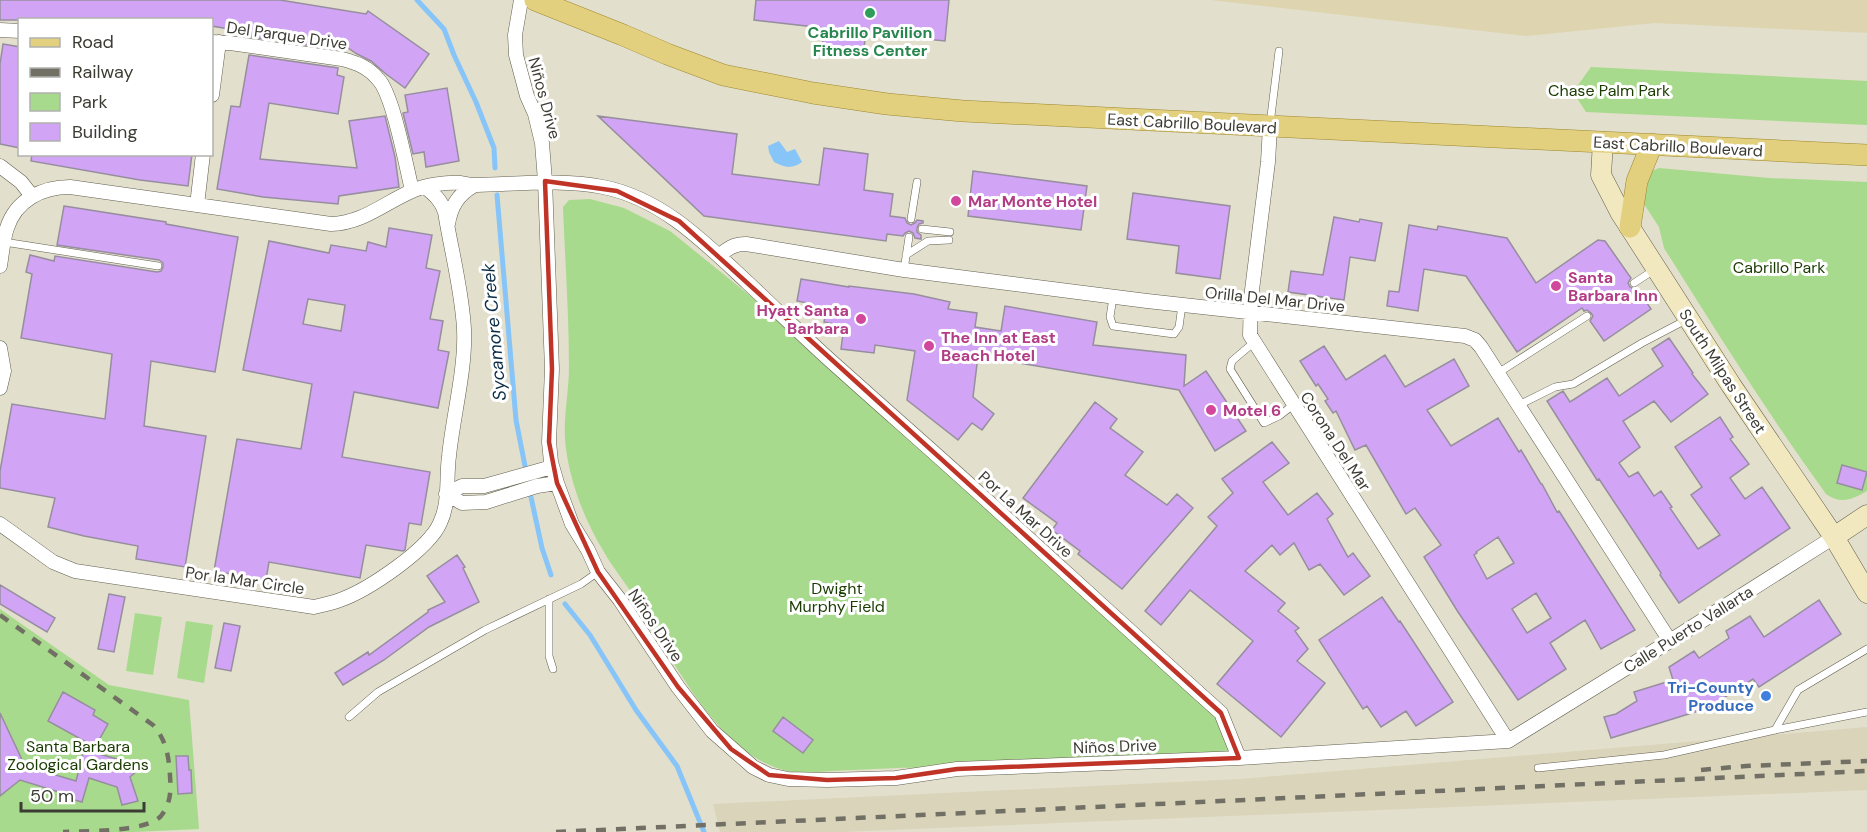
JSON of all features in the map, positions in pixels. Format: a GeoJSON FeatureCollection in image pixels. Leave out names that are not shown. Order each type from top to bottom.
{"type":"FeatureCollection","features":[{"type":"Feature","properties":{"kind":"main road","name":"East Cabrillo Boulevard"},"geometry":{"type":"LineString","coordinates":[[535,0],[723,75],[813,93],[887,104],[963,111],[1270,127],[1867,155]]}},
{"type":"Feature","properties":{"kind":"main road","name":"South Milpas Street"},"geometry":{"type":"LineString","coordinates":[[1603,142],[1600,175],[1630,227],[1834,537],[1867,593]]}},
{"type":"Feature","properties":{"kind":"main road"},"geometry":{"type":"LineString","coordinates":[[1630,227],[1637,181],[1652,144]]}},
{"type":"Feature","properties":{"kind":"main road","name":"Calle Puerto Vallarta"},"geometry":{"type":"LineString","coordinates":[[1834,537],[1867,515]]}},
{"type":"Feature","properties":{"kind":"street","name":"Niños Drive"},"geometry":{"type":"LineString","coordinates":[[521,0],[515,35],[516,55],[542,143],[545,181],[552,369],[549,442],[552,467],[572,524],[598,572],[620,600],[678,687],[712,731],[753,767],[769,775],[827,780],[896,778],[957,769],[1239,758]]}},
{"type":"Feature","properties":{"kind":"street"},"geometry":{"type":"LineString","coordinates":[[0,30],[18,31]]}},
{"type":"Feature","properties":{"kind":"street"},"geometry":{"type":"LineString","coordinates":[[213,77],[215,42]]}},
{"type":"Feature","properties":{"kind":"street","name":"Del Parque Drive"},"geometry":{"type":"LineString","coordinates":[[215,42],[342,59],[367,68],[380,80],[388,95],[419,189]]}},
{"type":"Feature","properties":{"kind":"street","name":"Corona Del Mar"},"geometry":{"type":"LineString","coordinates":[[1270,127],[1250,313],[1250,335],[1253,343],[1508,741]]}},
{"type":"Feature","properties":{"kind":"street"},"geometry":{"type":"LineString","coordinates":[[197,204],[203,156]]}},
{"type":"Feature","properties":{"kind":"street"},"geometry":{"type":"LineString","coordinates":[[0,166],[21,182],[32,196]]}},
{"type":"Feature","properties":{"kind":"street"},"geometry":{"type":"LineString","coordinates":[[0,266],[6,231],[14,213],[32,196],[50,188],[70,187],[342,224],[362,218],[419,189],[460,183],[475,185],[545,181]]}},
{"type":"Feature","properties":{"kind":"street","name":"Por La Mar Drive"},"geometry":{"type":"LineString","coordinates":[[545,181],[603,187],[617,191],[645,202],[678,221],[1221,713],[1239,758]]}},
{"type":"Feature","properties":{"kind":"street"},"geometry":{"type":"LineString","coordinates":[[447,226],[450,212],[457,200],[475,185]]}},
{"type":"Feature","properties":{"kind":"street","name":"Por la Mar Circle"},"geometry":{"type":"LineString","coordinates":[[0,524],[53,562],[75,571],[314,607],[340,600],[365,588],[412,556],[439,526],[446,509],[448,459],[464,331],[447,226],[441,203],[435,194],[419,189]]}},
{"type":"Feature","properties":{"kind":"street","name":"Orilla Del Mar Drive"},"geometry":{"type":"LineString","coordinates":[[719,256],[728,248],[737,244],[746,244],[904,270],[1113,297],[1465,336],[1475,340],[1670,641]]}},
{"type":"Feature","properties":{"kind":"street"},"geometry":{"type":"LineString","coordinates":[[0,348],[4,371],[0,388]]}},
{"type":"Feature","properties":{"kind":"street"},"geometry":{"type":"LineString","coordinates":[[446,494],[462,486],[484,486],[552,467]]}},
{"type":"Feature","properties":{"kind":"street"},"geometry":{"type":"LineString","coordinates":[[446,494],[462,503],[486,502],[537,486],[557,483]]}},
{"type":"Feature","properties":{"kind":"street","name":"Calle Puerto Vallarta"},"geometry":{"type":"LineString","coordinates":[[1508,741],[1834,537]]}},
{"type":"Feature","properties":{"kind":"street"},"geometry":{"type":"LineString","coordinates":[[1239,758],[1508,741]]}},
{"type":"Feature","properties":{"kind":"lane"},"geometry":{"type":"LineString","coordinates":[[1270,127],[1279,51]]}},
{"type":"Feature","properties":{"kind":"lane"},"geometry":{"type":"LineString","coordinates":[[911,219],[916,182]]}},
{"type":"Feature","properties":{"kind":"lane"},"geometry":{"type":"LineString","coordinates":[[906,255],[928,241],[949,236],[922,229]]}},
{"type":"Feature","properties":{"kind":"lane"},"geometry":{"type":"LineString","coordinates":[[904,270],[909,237]]}},
{"type":"Feature","properties":{"kind":"lane"},"geometry":{"type":"LineString","coordinates":[[4,242],[158,266]]}},
{"type":"Feature","properties":{"kind":"lane"},"geometry":{"type":"LineString","coordinates":[[1634,283],[1656,269]]}},
{"type":"Feature","properties":{"kind":"lane"},"geometry":{"type":"LineString","coordinates":[[1113,297],[1110,317],[1113,326],[1174,334],[1179,327],[1182,305]]}},
{"type":"Feature","properties":{"kind":"lane"},"geometry":{"type":"LineString","coordinates":[[1498,373],[1587,316]]}},
{"type":"Feature","properties":{"kind":"lane"},"geometry":{"type":"LineString","coordinates":[[1519,405],[1555,387],[1573,384],[1688,318]]}},
{"type":"Feature","properties":{"kind":"lane"},"geometry":{"type":"LineString","coordinates":[[1253,343],[1232,361],[1230,369],[1264,423],[1279,416],[1293,405]]}},
{"type":"Feature","properties":{"kind":"lane"},"geometry":{"type":"LineString","coordinates":[[349,717],[378,692],[484,630],[581,584],[598,572]]}},
{"type":"Feature","properties":{"kind":"lane"},"geometry":{"type":"LineString","coordinates":[[549,599],[549,656],[553,669]]}},
{"type":"Feature","properties":{"kind":"lane"},"geometry":{"type":"LineString","coordinates":[[1775,730],[1797,690],[1867,649]]}},
{"type":"Feature","properties":{"kind":"lane"},"geometry":{"type":"LineString","coordinates":[[1538,768],[1664,755],[1867,712]]}},
{"type":"Feature","properties":{"kind":"highlighted area"},"geometry":{"type":"Polygon","coordinates":[[[545,181],[617,191],[679,221],[1221,713],[1239,758],[957,769],[896,778],[827,780],[769,775],[731,749],[678,687],[598,572],[557,483],[549,442],[552,369],[545,181]]]}},
{"type":"Feature","properties":{"kind":"shaded area"},"geometry":{"type":"Polygon","coordinates":[[[1867,727],[1867,790],[841,832],[720,832],[713,804],[1240,779],[1867,727]]]}},
{"type":"Feature","properties":{"kind":"green space","name":"Chase Palm Park"},"geometry":{"type":"Polygon","coordinates":[[[1591,67],[1867,81],[1867,125],[1586,112],[1573,92],[1591,67]]]}},
{"type":"Feature","properties":{"kind":"green space","name":"Cabrillo Park"},"geometry":{"type":"Polygon","coordinates":[[[1659,168],[1769,178],[1867,182],[1867,491],[1842,500],[1826,494],[1723,341],[1664,248],[1659,227],[1642,201],[1647,173],[1659,168]]]}},
{"type":"Feature","properties":{"kind":"green space","name":"Dwight Murphy Field"},"geometry":{"type":"Polygon","coordinates":[[[590,199],[624,208],[670,231],[838,367],[1221,713],[1239,758],[804,773],[787,771],[762,761],[739,745],[717,724],[698,700],[608,558],[585,515],[571,476],[565,439],[569,367],[563,207],[569,200],[590,199]]]}},
{"type":"Feature","properties":{"kind":"green space","name":"Santa Barbara Zoological Gardens"},"geometry":{"type":"Polygon","coordinates":[[[0,609],[109,685],[189,700],[199,829],[134,832],[0,832],[0,609]]]}},
{"type":"Feature","properties":{"kind":"green space"},"geometry":{"type":"Polygon","coordinates":[[[135,613],[162,617],[153,675],[126,671],[135,613]]]}},
{"type":"Feature","properties":{"kind":"green space"},"geometry":{"type":"Polygon","coordinates":[[[186,621],[213,625],[204,683],[177,678],[186,621]]]}},
{"type":"Feature","properties":{"kind":"sand"},"geometry":{"type":"Polygon","coordinates":[[[1210,0],[1867,0],[1867,33],[1655,23],[1527,36],[1210,0]]]}},
{"type":"Feature","properties":{"kind":"water"},"geometry":{"type":"Polygon","coordinates":[[[779,141],[787,152],[795,149],[802,162],[788,167],[774,162],[768,146],[779,141]]]}},
{"type":"Feature","properties":{"kind":"building"},"geometry":{"type":"Polygon","coordinates":[[[0,0],[280,0],[366,14],[368,11],[429,54],[405,88],[371,61],[342,44],[341,50],[251,37],[252,33],[213,26],[213,18],[18,18],[18,20],[0,20],[0,0]]]}},
{"type":"Feature","properties":{"kind":"building"},"geometry":{"type":"Polygon","coordinates":[[[756,0],[949,0],[945,41],[866,33],[863,55],[822,50],[824,28],[754,20],[756,0]]]}},
{"type":"Feature","properties":{"kind":"building"},"geometry":{"type":"Polygon","coordinates":[[[3,44],[18,47],[18,148],[0,144],[0,64],[3,44]]]}},
{"type":"Feature","properties":{"kind":"building"},"geometry":{"type":"Polygon","coordinates":[[[249,55],[338,68],[337,75],[344,77],[338,114],[269,103],[260,159],[357,168],[349,121],[385,116],[395,157],[399,187],[339,196],[338,204],[263,197],[217,189],[231,106],[240,107],[249,55]]]}},
{"type":"Feature","properties":{"kind":"building"},"geometry":{"type":"Polygon","coordinates":[[[447,88],[459,161],[426,167],[424,152],[413,154],[403,113],[408,112],[405,95],[447,88]]]}},
{"type":"Feature","properties":{"kind":"building"},"geometry":{"type":"Polygon","coordinates":[[[598,116],[737,134],[732,174],[819,185],[824,148],[868,154],[864,190],[893,194],[890,216],[905,218],[911,225],[917,220],[923,221],[917,228],[921,239],[915,238],[909,231],[903,236],[887,234],[886,241],[704,216],[598,116]]]}},
{"type":"Feature","properties":{"kind":"building"},"geometry":{"type":"Polygon","coordinates":[[[32,156],[192,156],[188,186],[31,161],[32,156]]]}},
{"type":"Feature","properties":{"kind":"building"},"geometry":{"type":"Polygon","coordinates":[[[973,171],[1087,186],[1081,230],[968,216],[973,171]]]}},
{"type":"Feature","properties":{"kind":"building"},"geometry":{"type":"Polygon","coordinates":[[[1133,193],[1230,206],[1220,279],[1176,273],[1179,246],[1127,239],[1133,193]]]}},
{"type":"Feature","properties":{"kind":"building"},"geometry":{"type":"Polygon","coordinates":[[[64,206],[166,222],[166,224],[238,237],[215,372],[151,361],[144,426],[206,436],[185,567],[136,559],[138,546],[48,527],[55,498],[0,488],[0,471],[12,404],[105,419],[112,354],[21,338],[32,274],[26,272],[30,255],[54,261],[55,256],[157,272],[163,267],[163,263],[159,260],[57,245],[64,206]]]}},
{"type":"Feature","properties":{"kind":"building"},"geometry":{"type":"Polygon","coordinates":[[[1334,217],[1359,222],[1360,219],[1382,223],[1375,261],[1350,257],[1344,300],[1288,292],[1291,271],[1323,275],[1334,217]]]}},
{"type":"Feature","properties":{"kind":"building"},"geometry":{"type":"Polygon","coordinates":[[[1409,225],[1437,230],[1438,226],[1507,238],[1536,283],[1598,240],[1605,241],[1631,278],[1628,283],[1630,287],[1637,288],[1651,309],[1604,341],[1590,321],[1593,316],[1591,313],[1582,308],[1517,352],[1466,276],[1424,269],[1418,311],[1387,306],[1389,291],[1399,292],[1409,225]]]}},
{"type":"Feature","properties":{"kind":"building"},"geometry":{"type":"Polygon","coordinates":[[[389,228],[432,235],[426,268],[440,271],[430,319],[443,321],[438,350],[449,352],[438,408],[354,392],[342,457],[430,472],[421,525],[409,523],[403,551],[366,545],[360,578],[269,562],[266,580],[214,571],[237,439],[301,449],[312,384],[243,370],[269,241],[329,253],[331,245],[366,251],[368,242],[386,247],[389,228]],[[308,299],[303,324],[341,331],[345,305],[308,299]]]}},
{"type":"Feature","properties":{"kind":"building"},"geometry":{"type":"Polygon","coordinates":[[[801,279],[914,294],[950,302],[948,309],[977,313],[975,327],[1001,331],[1005,306],[1097,322],[1093,345],[1186,355],[1184,386],[1206,371],[1246,431],[1215,451],[1179,390],[978,356],[973,397],[994,414],[982,430],[972,423],[958,440],[907,400],[915,351],[875,345],[874,353],[841,349],[844,326],[824,322],[826,313],[811,311],[813,304],[797,301],[801,279]]]}},
{"type":"Feature","properties":{"kind":"building"},"geometry":{"type":"Polygon","coordinates":[[[1669,338],[1708,394],[1671,422],[1654,401],[1623,421],[1640,447],[1619,463],[1629,477],[1638,472],[1654,496],[1661,491],[1698,549],[1720,535],[1691,495],[1702,487],[1675,447],[1720,417],[1733,437],[1730,439],[1749,464],[1730,478],[1745,499],[1762,487],[1790,528],[1679,603],[1547,401],[1563,391],[1570,402],[1607,378],[1619,396],[1663,366],[1652,349],[1669,338]]]}},
{"type":"Feature","properties":{"kind":"building"},"geometry":{"type":"Polygon","coordinates":[[[1324,346],[1346,380],[1385,355],[1405,387],[1454,359],[1469,386],[1427,410],[1451,446],[1498,418],[1519,452],[1521,450],[1557,512],[1559,511],[1635,630],[1601,649],[1585,620],[1550,643],[1566,669],[1518,700],[1424,557],[1441,545],[1415,508],[1406,514],[1366,445],[1355,450],[1336,411],[1333,413],[1325,401],[1328,399],[1318,384],[1316,386],[1300,361],[1324,346]],[[1498,537],[1474,555],[1487,579],[1514,563],[1498,537]],[[1536,593],[1512,609],[1527,633],[1551,618],[1536,593]]]}},
{"type":"Feature","properties":{"kind":"building"},"geometry":{"type":"Polygon","coordinates":[[[1095,402],[1117,419],[1110,428],[1143,452],[1125,475],[1167,505],[1177,494],[1193,508],[1122,589],[1078,554],[1080,551],[1052,530],[1057,523],[1023,498],[1095,402]]]}},
{"type":"Feature","properties":{"kind":"building"},"geometry":{"type":"Polygon","coordinates":[[[1272,442],[1289,463],[1263,482],[1288,515],[1317,493],[1333,514],[1327,519],[1348,557],[1353,553],[1370,576],[1344,595],[1320,564],[1309,570],[1294,543],[1280,555],[1272,545],[1245,571],[1285,603],[1278,611],[1299,628],[1295,631],[1308,649],[1297,661],[1325,683],[1281,737],[1217,684],[1253,641],[1190,590],[1161,625],[1145,611],[1217,526],[1208,517],[1233,493],[1222,479],[1272,442]]]}},
{"type":"Feature","properties":{"kind":"building"},"geometry":{"type":"Polygon","coordinates":[[[1842,465],[1867,472],[1862,490],[1837,483],[1842,465]]]}},
{"type":"Feature","properties":{"kind":"building"},"geometry":{"type":"Polygon","coordinates":[[[457,555],[465,567],[463,568],[479,602],[429,627],[384,660],[343,685],[335,673],[368,652],[369,655],[428,610],[445,602],[427,576],[457,555]]]}},
{"type":"Feature","properties":{"kind":"building"},"geometry":{"type":"Polygon","coordinates":[[[0,585],[55,618],[47,632],[0,604],[0,585]]]}},
{"type":"Feature","properties":{"kind":"building"},"geometry":{"type":"Polygon","coordinates":[[[109,594],[125,597],[114,652],[98,649],[109,594]]]}},
{"type":"Feature","properties":{"kind":"building"},"geometry":{"type":"Polygon","coordinates":[[[1382,597],[1453,702],[1416,726],[1406,711],[1381,727],[1367,706],[1363,709],[1319,640],[1382,597]]]}},
{"type":"Feature","properties":{"kind":"building"},"geometry":{"type":"Polygon","coordinates":[[[1819,600],[1841,634],[1759,687],[1753,679],[1708,708],[1611,738],[1604,717],[1616,714],[1637,701],[1634,692],[1673,680],[1669,667],[1694,651],[1699,658],[1729,638],[1726,631],[1750,616],[1764,637],[1819,600]]]}},
{"type":"Feature","properties":{"kind":"building"},"geometry":{"type":"Polygon","coordinates":[[[224,623],[240,626],[231,671],[215,668],[224,623]]]}},
{"type":"Feature","properties":{"kind":"building"},"geometry":{"type":"Polygon","coordinates":[[[63,692],[95,710],[93,715],[108,724],[95,747],[48,721],[63,692]]]}},
{"type":"Feature","properties":{"kind":"building"},"geometry":{"type":"Polygon","coordinates":[[[0,713],[25,766],[76,781],[84,750],[128,762],[137,771],[130,777],[138,801],[122,805],[117,787],[89,778],[82,802],[71,799],[72,796],[20,780],[0,796],[0,713]]]}},
{"type":"Feature","properties":{"kind":"building"},"geometry":{"type":"Polygon","coordinates":[[[783,717],[813,740],[803,753],[773,731],[783,717]]]}},
{"type":"Feature","properties":{"kind":"building"},"geometry":{"type":"Polygon","coordinates":[[[176,756],[188,756],[192,793],[178,794],[176,756]]]}},
{"type":"Feature","properties":{"kind":"waterway","name":"Sycamore Creek"},"geometry":{"type":"LineString","coordinates":[[417,0],[444,29],[494,148],[495,168]]}},
{"type":"Feature","properties":{"kind":"waterway","name":"Sycamore Creek"},"geometry":{"type":"LineString","coordinates":[[497,195],[516,420],[525,466]]}},
{"type":"Feature","properties":{"kind":"waterway","name":"Sycamore Creek"},"geometry":{"type":"LineString","coordinates":[[531,497],[542,548],[551,575]]}},
{"type":"Feature","properties":{"kind":"waterway","name":"Sycamore Creek"},"geometry":{"type":"LineString","coordinates":[[565,604],[590,635],[636,710],[677,766],[704,832]]}},
{"type":"Feature","properties":{"kind":"railway"},"geometry":{"type":"LineString","coordinates":[[0,615],[153,725],[161,736],[168,755],[169,802],[161,816],[154,821],[130,828],[63,832]]}},
{"type":"Feature","properties":{"kind":"railway"},"geometry":{"type":"LineString","coordinates":[[1701,770],[1867,761]]}},
{"type":"Feature","properties":{"kind":"railway"},"geometry":{"type":"LineString","coordinates":[[556,832],[1867,771]]}},
{"type":"Feature","properties":{"kind":"place","name":"Cabrillo Pavilion Fitness Center"},"geometry":{"type":"Point","coordinates":[870,13]}},
{"type":"Feature","properties":{"kind":"place","name":"Mar Monte Hotel"},"geometry":{"type":"Point","coordinates":[956,201]}},
{"type":"Feature","properties":{"kind":"place","name":"Santa Barbara Inn"},"geometry":{"type":"Point","coordinates":[1556,286]}},
{"type":"Feature","properties":{"kind":"place","name":"Hyatt Santa Barbara"},"geometry":{"type":"Point","coordinates":[861,319]}},
{"type":"Feature","properties":{"kind":"place","name":"The Inn at East Beach Hotel"},"geometry":{"type":"Point","coordinates":[929,346]}},
{"type":"Feature","properties":{"kind":"place","name":"Motel 6"},"geometry":{"type":"Point","coordinates":[1211,410]}},
{"type":"Feature","properties":{"kind":"place","name":"Tri-County Produce"},"geometry":{"type":"Point","coordinates":[1766,696]}}]}
